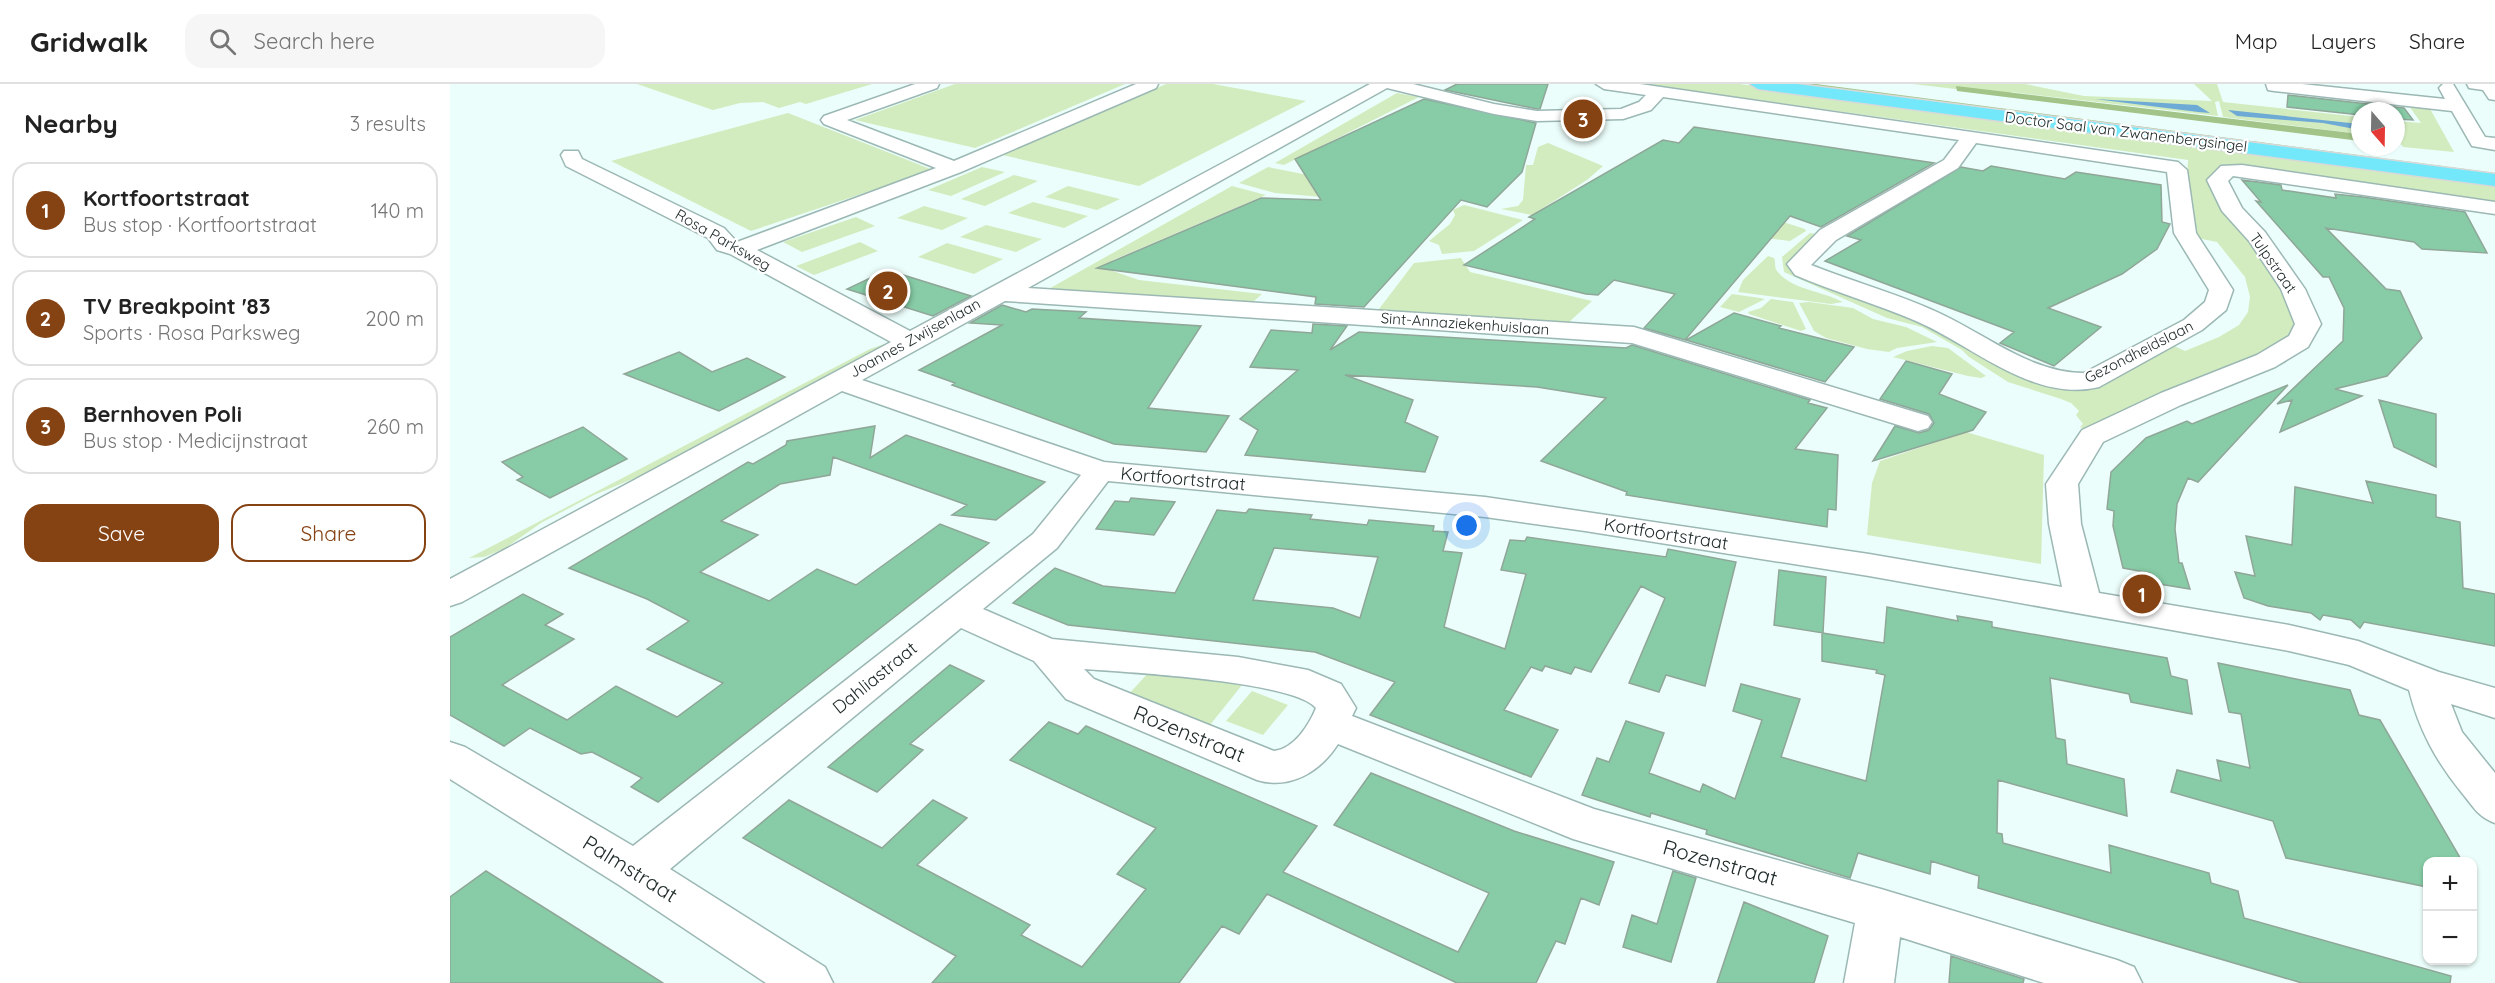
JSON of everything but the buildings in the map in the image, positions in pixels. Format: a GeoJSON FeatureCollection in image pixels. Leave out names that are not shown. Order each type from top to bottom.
{"type":"FeatureCollection","features":[{"type":"Feature","properties":{"kind":"main road","name":"Doctor Saal van Zwanenbergsingel"},"geometry":{"type":"LineString","coordinates":[[1758,84],[2495,180]]}},
{"type":"Feature","properties":{"kind":"main road","name":"Doctor Saal van Zwanenbergsingel"},"geometry":{"type":"LineString","coordinates":[[1828,84],[2495,170]]}},
{"type":"Feature","properties":{"kind":"street"},"geometry":{"type":"LineString","coordinates":[[931,84],[830,120],[954,168]]}},
{"type":"Feature","properties":{"kind":"street"},"geometry":{"type":"LineString","coordinates":[[738,249],[954,168],[1150,84]]}},
{"type":"Feature","properties":{"kind":"street","name":"Joannes Zwijsenlaan"},"geometry":{"type":"LineString","coordinates":[[450,594],[1382,84]]}},
{"type":"Feature","properties":{"kind":"street"},"geometry":{"type":"LineString","coordinates":[[1392,84],[1527,114],[1565,116],[1623,114],[1645,106],[1653,91]]}},
{"type":"Feature","properties":{"kind":"street"},"geometry":{"type":"LineString","coordinates":[[1438,95],[1456,84]]}},
{"type":"Feature","properties":{"kind":"street","name":"Gezondheidslaan"},"geometry":{"type":"LineString","coordinates":[[1604,84],[1653,91],[1971,137],[2171,166],[2177,171],[2186,233],[2221,290],[2217,305],[2193,325],[2089,381],[2075,383],[2012,362],[1929,317],[1803,270],[1799,264],[1803,258],[1828,235],[1951,164],[1971,137]]}},
{"type":"Feature","properties":{"kind":"street"},"geometry":{"type":"LineString","coordinates":[[2444,84],[2479,142],[2495,144]]}},
{"type":"Feature","properties":{"kind":"street"},"geometry":{"type":"LineString","coordinates":[[2475,84],[2488,86],[2495,94]]}},
{"type":"Feature","properties":{"kind":"street"},"geometry":{"type":"LineString","coordinates":[[2269,85],[2343,89],[2457,106]]}},
{"type":"Feature","properties":{"kind":"street","name":"Rosa Parksweg"},"geometry":{"type":"LineString","coordinates":[[571,155],[573,162],[716,233],[725,245],[738,249],[909,341]]}},
{"type":"Feature","properties":{"kind":"street","name":"Tulpstraat"},"geometry":{"type":"LineString","coordinates":[[2083,602],[2065,524],[2062,484],[2092,436],[2170,399],[2266,361],[2299,341],[2308,324],[2293,289],[2257,237],[2233,211],[2217,180],[2228,170],[2242,171],[2495,208]]}},
{"type":"Feature","properties":{"kind":"street","name":"Sint-Annaziekenhuislaan"},"geometry":{"type":"LineString","coordinates":[[998,293],[1634,335],[1918,422]]}},
{"type":"Feature","properties":{"kind":"street","name":"Kortfoortstraat"},"geometry":{"type":"LineString","coordinates":[[836,381],[902,401],[1100,471],[1485,507],[1869,565],[2289,638],[2358,654],[2426,682],[2495,703]]}},
{"type":"Feature","properties":{"kind":"street","name":"Dahliastraat"},"geometry":{"type":"LineString","coordinates":[[635,871],[1045,541],[1100,471]]}},
{"type":"Feature","properties":{"kind":"street","name":"Rozenstraat"},"geometry":{"type":"LineString","coordinates":[[957,612],[1047,652],[1257,674],[1302,682],[1325,692],[1336,708],[1330,724],[1298,763],[1285,768],[1272,768],[1080,689],[1047,652]]}},
{"type":"Feature","properties":{"kind":"street"},"geometry":{"type":"LineString","coordinates":[[2426,682],[2435,718],[2451,749],[2484,786],[2495,805]]}},
{"type":"Feature","properties":{"kind":"street","name":"Rozenstraat"},"geometry":{"type":"LineString","coordinates":[[1330,724],[1588,826],[1881,909],[2117,983]]}},
{"type":"Feature","properties":{"kind":"street","name":"Palmstraat"},"geometry":{"type":"LineString","coordinates":[[450,758],[635,871],[808,983]]}},
{"type":"Feature","properties":{"kind":"street"},"geometry":{"type":"LineString","coordinates":[[1869,983],[1881,909]]}},
{"type":"Feature","properties":{"kind":"green space"},"geometry":{"type":"Polygon","coordinates":[[[637,84],[872,84],[806,104],[800,102],[779,108],[763,102],[740,103],[713,110],[637,84]]]}},
{"type":"Feature","properties":{"kind":"green space"},"geometry":{"type":"Polygon","coordinates":[[[955,84],[1125,84],[975,148],[855,120],[955,84]]]}},
{"type":"Feature","properties":{"kind":"green space"},"geometry":{"type":"Polygon","coordinates":[[[1166,84],[1213,84],[1306,101],[1139,186],[1002,155],[1166,84]]]}},
{"type":"Feature","properties":{"kind":"green space"},"geometry":{"type":"Polygon","coordinates":[[[1643,84],[1740,84],[2495,182],[2495,205],[2219,168],[2211,175],[2215,196],[2281,276],[2296,308],[2293,331],[2273,350],[2085,429],[2080,427],[2083,424],[2076,415],[2079,411],[2071,403],[2008,382],[1962,350],[1922,327],[1887,318],[1784,272],[1782,257],[1810,233],[1821,235],[1793,259],[2061,385],[2168,343],[2185,351],[2219,337],[2239,325],[2248,312],[2250,297],[2245,277],[2217,242],[2197,238],[2185,204],[2188,160],[1643,84]]]}},
{"type":"Feature","properties":{"kind":"green space"},"geometry":{"type":"Polygon","coordinates":[[[1769,84],[1816,84],[2351,154],[2351,156],[2495,173],[2495,177],[1769,84]]]}},
{"type":"Feature","properties":{"kind":"green space"},"geometry":{"type":"Polygon","coordinates":[[[1913,84],[2025,84],[2084,96],[2212,101],[2194,84],[2217,84],[2223,102],[2351,116],[2351,133],[2223,117],[2219,101],[2215,102],[2218,116],[2011,92],[2014,96],[1913,84]]]}},
{"type":"Feature","properties":{"kind":"green space"},"geometry":{"type":"Polygon","coordinates":[[[1956,86],[2351,133],[2351,140],[1957,91],[1956,86]]]}},
{"type":"Feature","properties":{"kind":"green space"},"geometry":{"type":"Polygon","coordinates":[[[1397,93],[1419,97],[1284,165],[1275,163],[1397,93]]]}},
{"type":"Feature","properties":{"kind":"green space"},"geometry":{"type":"Polygon","coordinates":[[[2407,103],[2428,105],[2454,152],[2405,147],[2405,122],[2421,123],[2407,103]]]}},
{"type":"Feature","properties":{"kind":"green space"},"geometry":{"type":"Polygon","coordinates":[[[788,113],[933,170],[751,231],[611,161],[788,113]]]}},
{"type":"Feature","properties":{"kind":"green space"},"geometry":{"type":"Polygon","coordinates":[[[1548,143],[1603,166],[1587,180],[1532,215],[1501,209],[1518,206],[1523,200],[1526,165],[1533,165],[1538,147],[1548,143]]]}},
{"type":"Feature","properties":{"kind":"green space"},"geometry":{"type":"Polygon","coordinates":[[[982,167],[1005,172],[951,196],[928,190],[982,167]]]}},
{"type":"Feature","properties":{"kind":"green space"},"geometry":{"type":"Polygon","coordinates":[[[1268,167],[1363,186],[1441,207],[1275,193],[1239,183],[1268,167]]]}},
{"type":"Feature","properties":{"kind":"green space"},"geometry":{"type":"Polygon","coordinates":[[[1014,175],[1038,181],[985,206],[961,199],[1014,175]]]}},
{"type":"Feature","properties":{"kind":"green space"},"geometry":{"type":"Polygon","coordinates":[[[1068,186],[1120,199],[1097,210],[1045,197],[1068,186]]]}},
{"type":"Feature","properties":{"kind":"green space"},"geometry":{"type":"Polygon","coordinates":[[[1232,186],[1266,195],[1113,260],[1107,269],[1139,280],[1262,294],[1253,302],[1234,304],[1045,291],[1232,186]]]}},
{"type":"Feature","properties":{"kind":"green space"},"geometry":{"type":"Polygon","coordinates":[[[1033,202],[1088,216],[1064,228],[1008,213],[1033,202]]]}},
{"type":"Feature","properties":{"kind":"green space"},"geometry":{"type":"Polygon","coordinates":[[[1464,205],[1523,220],[1474,251],[1442,254],[1439,245],[1429,241],[1450,224],[1455,215],[1453,210],[1464,205]]]}},
{"type":"Feature","properties":{"kind":"green space"},"geometry":{"type":"Polygon","coordinates":[[[924,206],[968,218],[942,230],[897,218],[924,206]]]}},
{"type":"Feature","properties":{"kind":"green space"},"geometry":{"type":"Polygon","coordinates":[[[856,217],[875,226],[802,252],[783,242],[856,217]]]}},
{"type":"Feature","properties":{"kind":"green space"},"geometry":{"type":"Polygon","coordinates":[[[1783,222],[1806,231],[1790,241],[1766,238],[1783,222]]]}},
{"type":"Feature","properties":{"kind":"green space"},"geometry":{"type":"Polygon","coordinates":[[[986,225],[1042,239],[1016,252],[960,237],[986,225]]]}},
{"type":"Feature","properties":{"kind":"green space"},"geometry":{"type":"Polygon","coordinates":[[[860,242],[878,251],[814,275],[796,266],[860,242]]]}},
{"type":"Feature","properties":{"kind":"green space"},"geometry":{"type":"Polygon","coordinates":[[[947,243],[1003,259],[974,274],[918,257],[947,243]]]}},
{"type":"Feature","properties":{"kind":"green space"},"geometry":{"type":"Polygon","coordinates":[[[1768,256],[1774,258],[1777,271],[1791,282],[1843,302],[1831,304],[1738,292],[1743,280],[1768,256]]]}},
{"type":"Feature","properties":{"kind":"green space"},"geometry":{"type":"Polygon","coordinates":[[[1461,258],[1470,272],[1592,301],[1568,323],[1376,313],[1414,263],[1461,258]]]}},
{"type":"Feature","properties":{"kind":"green space"},"geometry":{"type":"Polygon","coordinates":[[[1732,294],[1765,299],[1739,312],[1720,307],[1732,294]]]}},
{"type":"Feature","properties":{"kind":"green space"},"geometry":{"type":"Polygon","coordinates":[[[1771,299],[1793,302],[1806,329],[1801,331],[1749,314],[1748,312],[1761,308],[1771,299]]]}},
{"type":"Feature","properties":{"kind":"green space"},"geometry":{"type":"Polygon","coordinates":[[[1809,302],[1853,308],[1873,319],[1906,327],[1937,342],[1897,348],[1889,352],[1867,349],[1826,338],[1814,331],[1799,303],[1809,302]]]}},
{"type":"Feature","properties":{"kind":"green space"},"geometry":{"type":"Polygon","coordinates":[[[893,341],[640,476],[594,495],[541,523],[504,549],[484,557],[469,558],[870,349],[893,341]]]}},
{"type":"Feature","properties":{"kind":"green space"},"geometry":{"type":"Polygon","coordinates":[[[1932,346],[1948,348],[1986,376],[1981,378],[1968,376],[1893,357],[1907,351],[1932,346]]]}},
{"type":"Feature","properties":{"kind":"green space"},"geometry":{"type":"Polygon","coordinates":[[[1966,432],[2044,455],[2041,564],[1867,535],[1872,483],[1880,461],[1966,432]]]}},
{"type":"Feature","properties":{"kind":"green space"},"geometry":{"type":"Polygon","coordinates":[[[1151,670],[1246,680],[1206,730],[1126,697],[1151,670]]]}},
{"type":"Feature","properties":{"kind":"green space"},"geometry":{"type":"Polygon","coordinates":[[[1252,691],[1288,705],[1263,735],[1226,721],[1252,691]]]}},
{"type":"Feature","properties":{"kind":"water"},"geometry":{"type":"Polygon","coordinates":[[[2095,99],[2197,105],[2210,113],[2198,112],[2095,99]]]}},
{"type":"Feature","properties":{"kind":"water"},"geometry":{"type":"Polygon","coordinates":[[[2228,110],[2351,123],[2351,128],[2323,123],[2237,116],[2228,110]]]}},
{"type":"Feature","properties":{"kind":"place","name":"Bernhoven Poli"},"geometry":{"type":"Point","coordinates":[1583,119]}},
{"type":"Feature","properties":{"kind":"place","name":"TV Breakpoint '83"},"geometry":{"type":"Point","coordinates":[888,291]}},
{"type":"Feature","properties":{"kind":"place","name":"Kortfoortstraat"},"geometry":{"type":"Point","coordinates":[2142,594]}}]}
